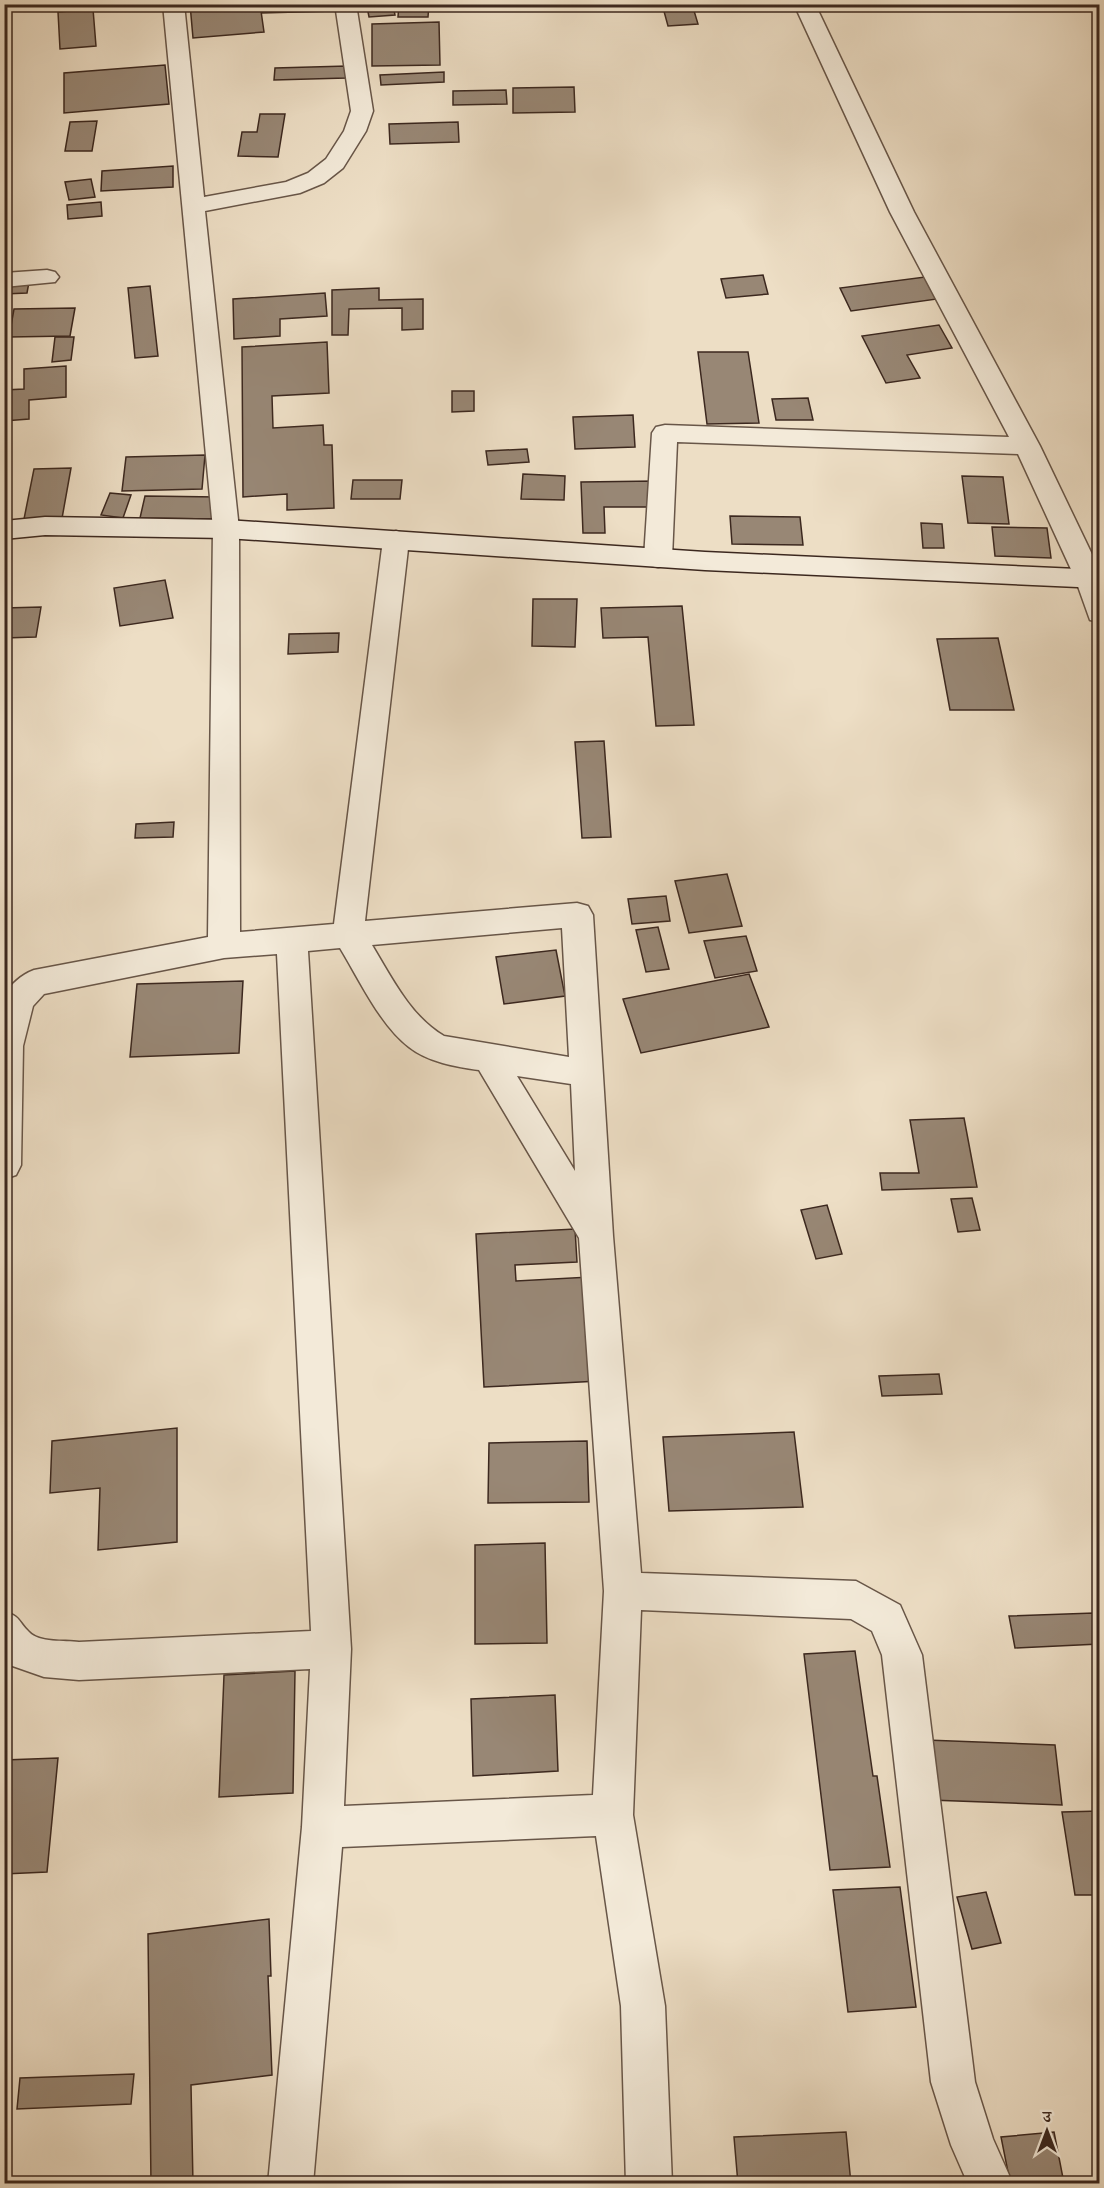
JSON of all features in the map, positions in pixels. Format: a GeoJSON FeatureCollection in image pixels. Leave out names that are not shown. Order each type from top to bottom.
{"type":"FeatureCollection","features":[{"type":"Feature","properties":{"kind":"street"},"geometry":{"type":"LineString","coordinates":[[173,4],[226,529],[224,946]]}},
{"type":"Feature","properties":{"kind":"street"},"geometry":{"type":"LineString","coordinates":[[194,207],[292,188],[316,178],[335,164],[355,131],[362,111],[345,4]]}},
{"type":"Feature","properties":{"kind":"street"},"geometry":{"type":"LineString","coordinates":[[804,4],[902,212],[1027,446],[1094,579],[1100,612]]}},
{"type":"Feature","properties":{"kind":"street"},"geometry":{"type":"LineString","coordinates":[[4,280],[46,277]]}},
{"type":"Feature","properties":{"kind":"street"},"geometry":{"type":"LineString","coordinates":[[658,558],[665,433],[1027,446]]}},
{"type":"Feature","properties":{"kind":"street"},"geometry":{"type":"LineString","coordinates":[[4,530],[45,526],[226,529],[658,558],[1094,579]]}},
{"type":"Feature","properties":{"kind":"street"},"geometry":{"type":"LineString","coordinates":[[396,540],[348,934],[401,1019],[420,1038],[435,1047],[588,1073]]}},
{"type":"Feature","properties":{"kind":"street"},"geometry":{"type":"LineString","coordinates":[[4,1165],[7,1046],[18,1001],[34,983],[224,946],[577,915],[596,1236],[623,1591],[613,1815],[644,2006],[649,2184]]}},
{"type":"Feature","properties":{"kind":"street"},"geometry":{"type":"LineString","coordinates":[[290,2184],[323,1827],[331,1649],[292,940]]}},
{"type":"Feature","properties":{"kind":"street"},"geometry":{"type":"LineString","coordinates":[[489,1058],[596,1236]]}},
{"type":"Feature","properties":{"kind":"street"},"geometry":{"type":"LineString","coordinates":[[623,1591],[856,1600],[886,1618],[902,1655],[953,2082],[973,2145],[991,2184]]}},
{"type":"Feature","properties":{"kind":"street"},"geometry":{"type":"LineString","coordinates":[[4,1630],[17,1649],[44,1658],[80,1661],[331,1649]]}},
{"type":"Feature","properties":{"kind":"street"},"geometry":{"type":"LineString","coordinates":[[323,1827],[613,1815]]}},
{"type":"Feature","properties":{"kind":"building"},"geometry":{"type":"Polygon","coordinates":[[[190,4],[260,4],[264,32],[193,38],[190,4]]]}},
{"type":"Feature","properties":{"kind":"building"},"geometry":{"type":"Polygon","coordinates":[[[263,4],[333,4],[333,11],[262,13],[263,4]]]}},
{"type":"Feature","properties":{"kind":"building"},"geometry":{"type":"Polygon","coordinates":[[[399,4],[429,4],[428,17],[398,17],[399,4]]]}},
{"type":"Feature","properties":{"kind":"building"},"geometry":{"type":"Polygon","coordinates":[[[662,4],[692,4],[698,24],[668,26],[662,4]]]}},
{"type":"Feature","properties":{"kind":"building"},"geometry":{"type":"Polygon","coordinates":[[[393,5],[395,15],[369,17],[367,7],[393,5]]]}},
{"type":"Feature","properties":{"kind":"building"},"geometry":{"type":"Polygon","coordinates":[[[93,9],[96,46],[60,49],[58,12],[93,9]]]}},
{"type":"Feature","properties":{"kind":"building"},"geometry":{"type":"Polygon","coordinates":[[[439,22],[440,65],[372,66],[372,24],[439,22]]]}},
{"type":"Feature","properties":{"kind":"building"},"geometry":{"type":"Polygon","coordinates":[[[165,65],[169,104],[64,113],[64,73],[165,65]]]}},
{"type":"Feature","properties":{"kind":"building"},"geometry":{"type":"Polygon","coordinates":[[[347,66],[346,78],[274,80],[275,68],[347,66]]]}},
{"type":"Feature","properties":{"kind":"building"},"geometry":{"type":"Polygon","coordinates":[[[444,72],[444,82],[381,85],[380,75],[444,72]]]}},
{"type":"Feature","properties":{"kind":"building"},"geometry":{"type":"Polygon","coordinates":[[[574,87],[575,112],[513,113],[513,88],[574,87]]]}},
{"type":"Feature","properties":{"kind":"building"},"geometry":{"type":"Polygon","coordinates":[[[506,90],[507,104],[453,105],[453,91],[506,90]]]}},
{"type":"Feature","properties":{"kind":"building"},"geometry":{"type":"Polygon","coordinates":[[[260,114],[285,114],[278,157],[238,156],[242,132],[257,132],[260,114]]]}},
{"type":"Feature","properties":{"kind":"building"},"geometry":{"type":"Polygon","coordinates":[[[97,121],[92,151],[65,151],[70,122],[97,121]]]}},
{"type":"Feature","properties":{"kind":"building"},"geometry":{"type":"Polygon","coordinates":[[[458,122],[459,142],[390,144],[389,124],[458,122]]]}},
{"type":"Feature","properties":{"kind":"building"},"geometry":{"type":"Polygon","coordinates":[[[173,166],[173,187],[101,191],[102,171],[173,166]]]}},
{"type":"Feature","properties":{"kind":"building"},"geometry":{"type":"Polygon","coordinates":[[[91,179],[95,197],[69,200],[65,182],[91,179]]]}},
{"type":"Feature","properties":{"kind":"building"},"geometry":{"type":"Polygon","coordinates":[[[101,202],[102,216],[68,219],[67,205],[101,202]]]}},
{"type":"Feature","properties":{"kind":"building"},"geometry":{"type":"Polygon","coordinates":[[[763,275],[768,294],[726,298],[721,279],[763,275]]]}},
{"type":"Feature","properties":{"kind":"building"},"geometry":{"type":"Polygon","coordinates":[[[925,277],[937,299],[851,311],[840,288],[925,277]]]}},
{"type":"Feature","properties":{"kind":"building"},"geometry":{"type":"Polygon","coordinates":[[[29,282],[27,293],[4,294],[4,283],[29,282]]]}},
{"type":"Feature","properties":{"kind":"building"},"geometry":{"type":"Polygon","coordinates":[[[150,286],[158,356],[135,358],[128,288],[150,286]]]}},
{"type":"Feature","properties":{"kind":"building"},"geometry":{"type":"Polygon","coordinates":[[[379,288],[379,300],[423,299],[423,329],[402,330],[402,308],[349,309],[348,335],[332,335],[332,290],[379,288]]]}},
{"type":"Feature","properties":{"kind":"building"},"geometry":{"type":"Polygon","coordinates":[[[325,293],[327,316],[280,319],[280,336],[234,339],[233,299],[325,293]]]}},
{"type":"Feature","properties":{"kind":"building"},"geometry":{"type":"Polygon","coordinates":[[[75,308],[70,336],[9,337],[14,309],[75,308]]]}},
{"type":"Feature","properties":{"kind":"building"},"geometry":{"type":"Polygon","coordinates":[[[939,325],[952,348],[907,355],[920,378],[886,383],[862,336],[939,325]]]}},
{"type":"Feature","properties":{"kind":"building"},"geometry":{"type":"Polygon","coordinates":[[[55,337],[74,337],[71,360],[52,362],[55,337]]]}},
{"type":"Feature","properties":{"kind":"building"},"geometry":{"type":"Polygon","coordinates":[[[327,342],[329,393],[272,396],[273,428],[323,425],[324,445],[332,445],[334,508],[287,510],[287,494],[243,497],[242,347],[327,342]]]}},
{"type":"Feature","properties":{"kind":"building"},"geometry":{"type":"Polygon","coordinates":[[[698,352],[748,352],[759,423],[707,424],[698,352]]]}},
{"type":"Feature","properties":{"kind":"building"},"geometry":{"type":"Polygon","coordinates":[[[66,366],[66,397],[29,400],[29,419],[4,421],[4,390],[24,389],[24,369],[66,366]]]}},
{"type":"Feature","properties":{"kind":"building"},"geometry":{"type":"Polygon","coordinates":[[[452,391],[474,391],[474,411],[452,412],[452,391]]]}},
{"type":"Feature","properties":{"kind":"building"},"geometry":{"type":"Polygon","coordinates":[[[808,398],[813,420],[776,420],[772,399],[808,398]]]}},
{"type":"Feature","properties":{"kind":"building"},"geometry":{"type":"Polygon","coordinates":[[[633,415],[635,447],[575,449],[573,417],[633,415]]]}},
{"type":"Feature","properties":{"kind":"building"},"geometry":{"type":"Polygon","coordinates":[[[527,449],[529,462],[488,465],[486,451],[527,449]]]}},
{"type":"Feature","properties":{"kind":"building"},"geometry":{"type":"Polygon","coordinates":[[[205,455],[202,489],[122,491],[126,457],[205,455]]]}},
{"type":"Feature","properties":{"kind":"building"},"geometry":{"type":"Polygon","coordinates":[[[71,468],[61,524],[23,524],[34,469],[71,468]]]}},
{"type":"Feature","properties":{"kind":"building"},"geometry":{"type":"Polygon","coordinates":[[[523,474],[565,476],[564,500],[521,499],[523,474]]]}},
{"type":"Feature","properties":{"kind":"building"},"geometry":{"type":"Polygon","coordinates":[[[962,476],[1003,477],[1009,524],[968,523],[962,476]]]}},
{"type":"Feature","properties":{"kind":"building"},"geometry":{"type":"Polygon","coordinates":[[[353,480],[402,480],[400,499],[351,499],[353,480]]]}},
{"type":"Feature","properties":{"kind":"building"},"geometry":{"type":"Polygon","coordinates":[[[656,481],[658,507],[604,507],[605,533],[583,533],[581,482],[656,481]]]}},
{"type":"Feature","properties":{"kind":"building"},"geometry":{"type":"Polygon","coordinates":[[[110,493],[131,495],[123,518],[101,515],[110,493]]]}},
{"type":"Feature","properties":{"kind":"building"},"geometry":{"type":"Polygon","coordinates":[[[145,496],[218,497],[214,519],[140,518],[145,496]]]}},
{"type":"Feature","properties":{"kind":"building"},"geometry":{"type":"Polygon","coordinates":[[[730,516],[800,517],[803,545],[732,544],[730,516]]]}},
{"type":"Feature","properties":{"kind":"building"},"geometry":{"type":"Polygon","coordinates":[[[921,523],[942,524],[944,548],[923,548],[921,523]]]}},
{"type":"Feature","properties":{"kind":"building"},"geometry":{"type":"Polygon","coordinates":[[[992,527],[1047,528],[1051,558],[995,556],[992,527]]]}},
{"type":"Feature","properties":{"kind":"building"},"geometry":{"type":"Polygon","coordinates":[[[165,580],[173,618],[120,626],[114,588],[165,580]]]}},
{"type":"Feature","properties":{"kind":"building"},"geometry":{"type":"Polygon","coordinates":[[[533,599],[577,599],[575,647],[532,646],[533,599]]]}},
{"type":"Feature","properties":{"kind":"building"},"geometry":{"type":"Polygon","coordinates":[[[682,606],[694,725],[656,726],[648,637],[603,638],[601,608],[682,606]]]}},
{"type":"Feature","properties":{"kind":"building"},"geometry":{"type":"Polygon","coordinates":[[[41,607],[36,637],[4,638],[4,608],[41,607]]]}},
{"type":"Feature","properties":{"kind":"building"},"geometry":{"type":"Polygon","coordinates":[[[339,633],[338,652],[288,654],[289,634],[339,633]]]}},
{"type":"Feature","properties":{"kind":"building"},"geometry":{"type":"Polygon","coordinates":[[[998,638],[1014,710],[950,710],[937,639],[998,638]]]}},
{"type":"Feature","properties":{"kind":"building"},"geometry":{"type":"Polygon","coordinates":[[[604,741],[611,837],[582,838],[575,742],[604,741]]]}},
{"type":"Feature","properties":{"kind":"building"},"geometry":{"type":"Polygon","coordinates":[[[174,822],[173,837],[135,838],[136,824],[174,822]]]}},
{"type":"Feature","properties":{"kind":"building"},"geometry":{"type":"Polygon","coordinates":[[[727,874],[742,926],[689,933],[675,881],[727,874]]]}},
{"type":"Feature","properties":{"kind":"building"},"geometry":{"type":"Polygon","coordinates":[[[666,896],[670,921],[632,924],[628,899],[666,896]]]}},
{"type":"Feature","properties":{"kind":"building"},"geometry":{"type":"Polygon","coordinates":[[[658,927],[669,969],[646,972],[636,930],[658,927]]]}},
{"type":"Feature","properties":{"kind":"building"},"geometry":{"type":"Polygon","coordinates":[[[746,936],[757,971],[715,978],[704,941],[746,936]]]}},
{"type":"Feature","properties":{"kind":"building"},"geometry":{"type":"Polygon","coordinates":[[[556,950],[565,996],[504,1004],[496,957],[556,950]]]}},
{"type":"Feature","properties":{"kind":"building"},"geometry":{"type":"Polygon","coordinates":[[[749,974],[769,1027],[641,1053],[623,999],[749,974]]]}},
{"type":"Feature","properties":{"kind":"building"},"geometry":{"type":"Polygon","coordinates":[[[243,981],[239,1053],[130,1057],[137,984],[243,981]]]}},
{"type":"Feature","properties":{"kind":"building"},"geometry":{"type":"Polygon","coordinates":[[[964,1118],[977,1187],[882,1190],[880,1173],[919,1173],[910,1120],[964,1118]]]}},
{"type":"Feature","properties":{"kind":"building"},"geometry":{"type":"Polygon","coordinates":[[[972,1198],[980,1230],[958,1232],[951,1199],[972,1198]]]}},
{"type":"Feature","properties":{"kind":"building"},"geometry":{"type":"Polygon","coordinates":[[[827,1205],[842,1254],[816,1259],[801,1210],[827,1205]]]}},
{"type":"Feature","properties":{"kind":"building"},"geometry":{"type":"Polygon","coordinates":[[[575,1229],[577,1262],[515,1265],[516,1281],[590,1277],[599,1381],[484,1387],[476,1234],[575,1229]]]}},
{"type":"Feature","properties":{"kind":"building"},"geometry":{"type":"Polygon","coordinates":[[[939,1374],[942,1394],[882,1396],[879,1376],[939,1374]]]}},
{"type":"Feature","properties":{"kind":"building"},"geometry":{"type":"Polygon","coordinates":[[[177,1428],[177,1542],[98,1550],[100,1488],[50,1493],[52,1441],[177,1428]]]}},
{"type":"Feature","properties":{"kind":"building"},"geometry":{"type":"Polygon","coordinates":[[[794,1432],[803,1507],[669,1511],[663,1437],[794,1432]]]}},
{"type":"Feature","properties":{"kind":"building"},"geometry":{"type":"Polygon","coordinates":[[[587,1441],[589,1502],[488,1503],[489,1443],[587,1441]]]}},
{"type":"Feature","properties":{"kind":"building"},"geometry":{"type":"Polygon","coordinates":[[[545,1543],[547,1643],[475,1644],[475,1545],[545,1543]]]}},
{"type":"Feature","properties":{"kind":"building"},"geometry":{"type":"Polygon","coordinates":[[[1094,1613],[1099,1644],[1015,1648],[1009,1616],[1094,1613]]]}},
{"type":"Feature","properties":{"kind":"building"},"geometry":{"type":"Polygon","coordinates":[[[855,1651],[873,1776],[877,1776],[890,1867],[830,1870],[804,1654],[855,1651]]]}},
{"type":"Feature","properties":{"kind":"building"},"geometry":{"type":"Polygon","coordinates":[[[295,1671],[293,1793],[219,1797],[224,1675],[295,1671]]]}},
{"type":"Feature","properties":{"kind":"building"},"geometry":{"type":"Polygon","coordinates":[[[555,1695],[558,1771],[473,1776],[471,1699],[555,1695]]]}},
{"type":"Feature","properties":{"kind":"building"},"geometry":{"type":"Polygon","coordinates":[[[926,1740],[1055,1745],[1062,1805],[930,1800],[926,1740]]]}},
{"type":"Feature","properties":{"kind":"building"},"geometry":{"type":"Polygon","coordinates":[[[58,1758],[47,1872],[4,1874],[4,1760],[58,1758]]]}},
{"type":"Feature","properties":{"kind":"building"},"geometry":{"type":"Polygon","coordinates":[[[1100,1811],[1100,1895],[1075,1895],[1062,1812],[1100,1811]]]}},
{"type":"Feature","properties":{"kind":"building"},"geometry":{"type":"Polygon","coordinates":[[[900,1887],[916,2007],[848,2012],[833,1890],[900,1887]]]}},
{"type":"Feature","properties":{"kind":"building"},"geometry":{"type":"Polygon","coordinates":[[[986,1892],[1001,1943],[972,1949],[957,1897],[986,1892]]]}},
{"type":"Feature","properties":{"kind":"building"},"geometry":{"type":"Polygon","coordinates":[[[269,1919],[271,1976],[268,1976],[272,2075],[191,2085],[193,2184],[151,2184],[148,1934],[269,1919]]]}},
{"type":"Feature","properties":{"kind":"building"},"geometry":{"type":"Polygon","coordinates":[[[134,2074],[131,2104],[17,2109],[20,2078],[134,2074]]]}},
{"type":"Feature","properties":{"kind":"building"},"geometry":{"type":"Polygon","coordinates":[[[846,2132],[851,2184],[738,2184],[734,2137],[846,2132]]]}},
{"type":"Feature","properties":{"kind":"building"},"geometry":{"type":"Polygon","coordinates":[[[1054,2132],[1063,2178],[1010,2182],[1001,2137],[1054,2132]]]}},
{"type":"Feature","properties":{"kind":"building"},"geometry":{"type":"Polygon","coordinates":[[[277,2175],[277,2184],[219,2184],[277,2175]]]}}]}
